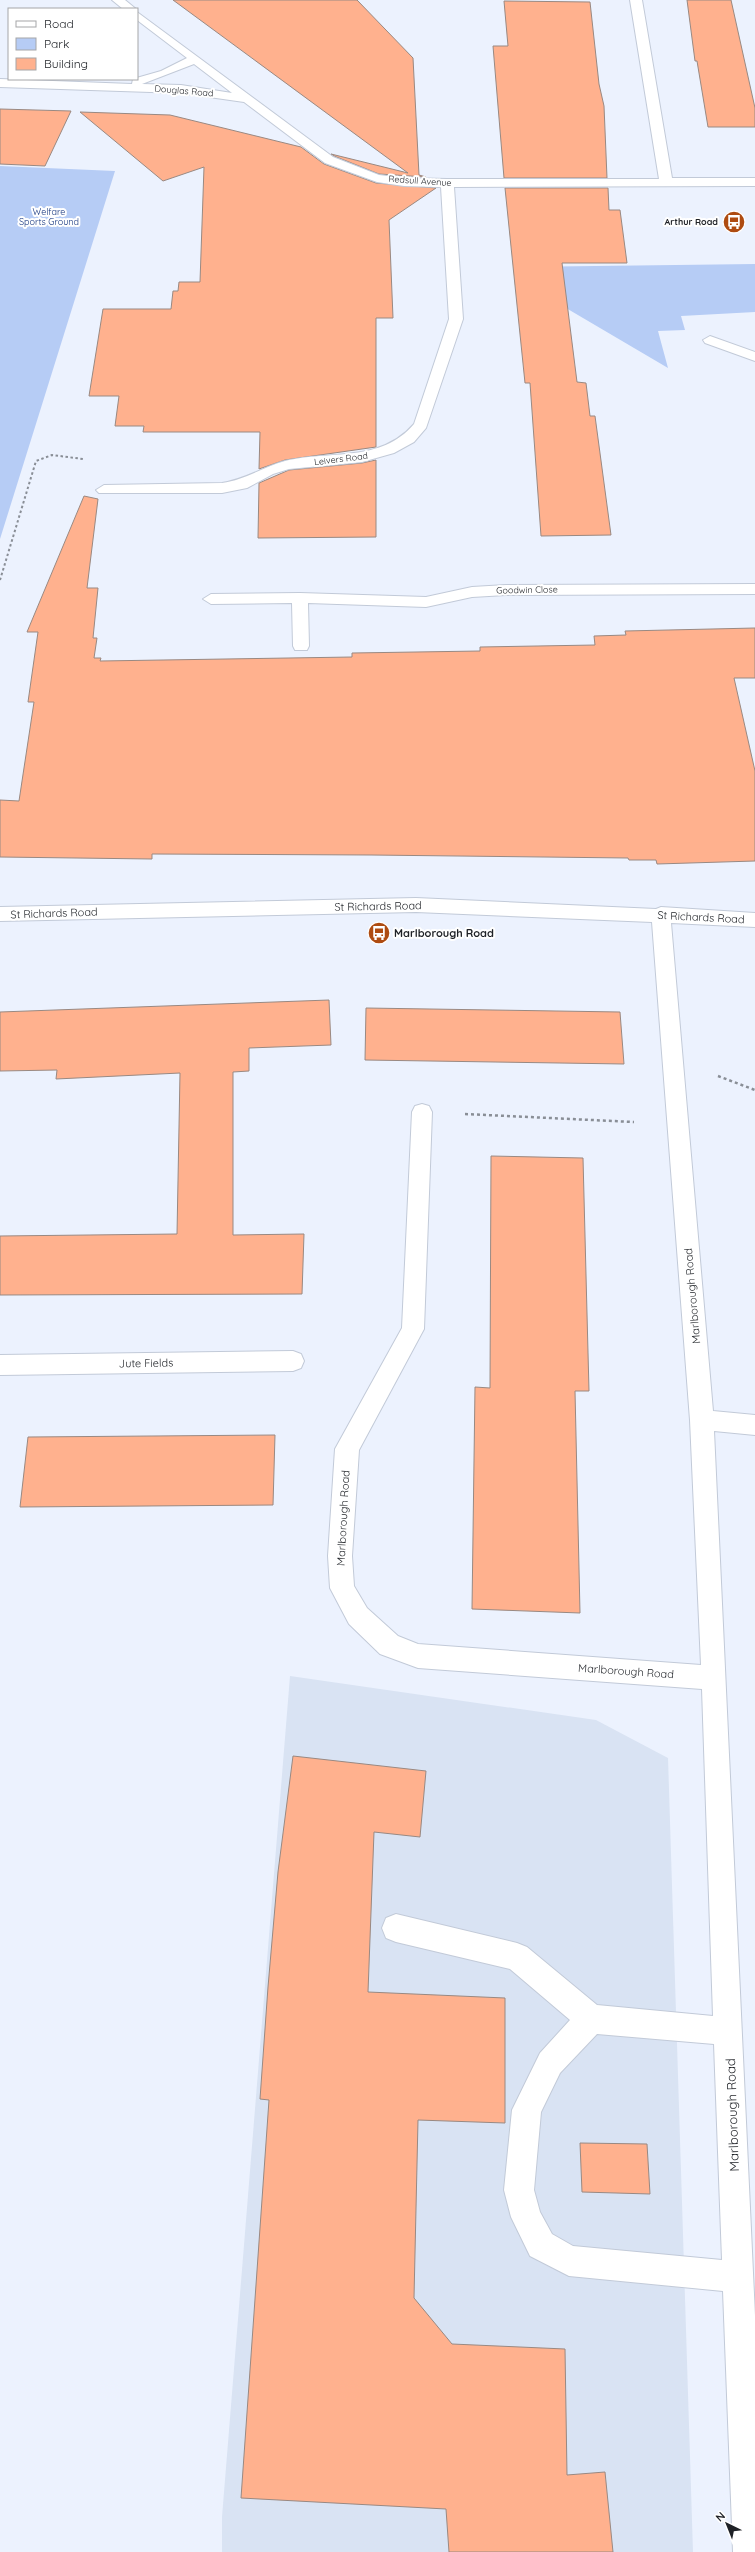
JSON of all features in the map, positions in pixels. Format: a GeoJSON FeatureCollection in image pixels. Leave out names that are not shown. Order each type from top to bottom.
{"type":"FeatureCollection","features":[{"type":"Feature","properties":{"kind":"street"},"geometry":{"type":"LineString","coordinates":[[118,0],[129,8]]}},
{"type":"Feature","properties":{"kind":"street"},"geometry":{"type":"LineString","coordinates":[[636,0],[666,182]]}},
{"type":"Feature","properties":{"kind":"street","name":"Redsull Avenue"},"geometry":{"type":"LineString","coordinates":[[138,16],[315,151],[353,171],[404,182],[755,182]]}},
{"type":"Feature","properties":{"kind":"street","name":"Douglas Road"},"geometry":{"type":"LineString","coordinates":[[121,87],[165,73],[195,59]]}},
{"type":"Feature","properties":{"kind":"street","name":"Douglas Road"},"geometry":{"type":"LineString","coordinates":[[0,83],[181,89],[246,98]]}},
{"type":"Feature","properties":{"kind":"street","name":"Leivers Road"},"geometry":{"type":"LineString","coordinates":[[104,490],[222,488],[242,486],[268,471],[281,467],[362,457],[389,450],[409,439],[421,425],[456,319],[447,183]]}},
{"type":"Feature","properties":{"kind":"street"},"geometry":{"type":"LineString","coordinates":[[710,340],[755,357]]}},
{"type":"Feature","properties":{"kind":"street","name":"Goodwin Close"},"geometry":{"type":"LineString","coordinates":[[211,599],[300,598],[426,602],[472,592],[506,590],[755,589]]}},
{"type":"Feature","properties":{"kind":"street"},"geometry":{"type":"LineString","coordinates":[[300,598],[301,646]]}},
{"type":"Feature","properties":{"kind":"street","name":"St Richards Road"},"geometry":{"type":"LineString","coordinates":[[0,914],[416,905],[661,914],[755,920]]}},
{"type":"Feature","properties":{"kind":"street","name":"Marlborough Road"},"geometry":{"type":"LineString","coordinates":[[661,914],[702,1420],[714,1678],[749,2552]]}},
{"type":"Feature","properties":{"kind":"street","name":"Marlborough Road"},"geometry":{"type":"LineString","coordinates":[[422,1112],[413,1328],[347,1449],[340,1556],[342,1588],[358,1616],[389,1645],[418,1656],[714,1678]]}},
{"type":"Feature","properties":{"kind":"street","name":"Jute Fields"},"geometry":{"type":"LineString","coordinates":[[0,1365],[293,1361]]}},
{"type":"Feature","properties":{"kind":"street"},"geometry":{"type":"LineString","coordinates":[[702,1420],[755,1425]]}},
{"type":"Feature","properties":{"kind":"street"},"geometry":{"type":"LineString","coordinates":[[396,1928],[517,1957],[591,2019],[728,2032]]}},
{"type":"Feature","properties":{"kind":"street"},"geometry":{"type":"LineString","coordinates":[[591,2019],[550,2063],[527,2110],[520,2161],[519,2190],[526,2217],[541,2245],[569,2261],[738,2277]]}},
{"type":"Feature","properties":{"kind":"path"},"geometry":{"type":"LineString","coordinates":[[422,1112],[678,1124]]}},
{"type":"Feature","properties":{"kind":"shaded area"},"geometry":{"type":"Polygon","coordinates":[[[290,1676],[596,1720],[668,1758],[693,2552],[222,2552],[222,2517],[290,1676]]]}},
{"type":"Feature","properties":{"kind":"green space","name":"Welfare Sports Ground"},"geometry":{"type":"Polygon","coordinates":[[[0,166],[115,171],[0,539],[0,166]]]}},
{"type":"Feature","properties":{"kind":"green space"},"geometry":{"type":"Polygon","coordinates":[[[755,264],[755,312],[681,316],[685,330],[658,331],[668,368],[515,278],[516,267],[755,264]]]}},
{"type":"Feature","properties":{"kind":"building"},"geometry":{"type":"Polygon","coordinates":[[[173,0],[357,0],[413,58],[419,175],[426,177],[379,174],[331,154],[408,173],[173,0]]]}},
{"type":"Feature","properties":{"kind":"building"},"geometry":{"type":"Polygon","coordinates":[[[687,0],[731,0],[755,108],[755,127],[708,127],[697,61],[695,61],[687,0]]]}},
{"type":"Feature","properties":{"kind":"building"},"geometry":{"type":"Polygon","coordinates":[[[504,1],[590,2],[599,84],[604,106],[607,178],[504,178],[493,46],[508,46],[504,1]]]}},
{"type":"Feature","properties":{"kind":"building"},"geometry":{"type":"Polygon","coordinates":[[[0,109],[71,111],[45,166],[0,164],[0,109]]]}},
{"type":"Feature","properties":{"kind":"building"},"geometry":{"type":"Polygon","coordinates":[[[80,112],[170,115],[301,147],[324,164],[376,183],[436,188],[389,220],[393,318],[376,318],[376,447],[285,460],[259,469],[260,432],[143,432],[144,426],[115,426],[119,396],[89,396],[103,309],[171,309],[173,291],[178,291],[179,282],[200,282],[204,167],[163,181],[80,112]]]}},
{"type":"Feature","properties":{"kind":"building"},"geometry":{"type":"Polygon","coordinates":[[[505,188],[608,188],[609,210],[620,210],[627,263],[562,263],[577,382],[586,383],[590,416],[595,416],[611,535],[541,536],[530,383],[525,383],[505,188]]]}},
{"type":"Feature","properties":{"kind":"building"},"geometry":{"type":"Polygon","coordinates":[[[376,460],[376,537],[258,538],[259,483],[289,470],[362,463],[376,460]]]}},
{"type":"Feature","properties":{"kind":"building"},"geometry":{"type":"Polygon","coordinates":[[[84,496],[98,499],[87,588],[98,588],[93,638],[97,638],[94,658],[101,658],[100,661],[352,657],[352,653],[480,651],[480,647],[595,645],[594,636],[626,635],[625,631],[755,628],[755,678],[734,678],[755,771],[755,861],[657,864],[656,860],[629,860],[628,858],[371,855],[152,854],[152,859],[0,857],[0,800],[19,801],[34,702],[28,702],[38,632],[27,632],[84,496]]]}},
{"type":"Feature","properties":{"kind":"building"},"geometry":{"type":"Polygon","coordinates":[[[329,1000],[331,1045],[249,1048],[249,1071],[233,1072],[233,1235],[304,1234],[302,1294],[0,1295],[0,1236],[177,1234],[180,1073],[56,1079],[57,1070],[0,1071],[0,1012],[329,1000]]]}},
{"type":"Feature","properties":{"kind":"building"},"geometry":{"type":"Polygon","coordinates":[[[366,1008],[620,1012],[624,1064],[365,1060],[366,1008]]]}},
{"type":"Feature","properties":{"kind":"building"},"geometry":{"type":"Polygon","coordinates":[[[491,1156],[583,1158],[589,1391],[575,1391],[580,1613],[472,1609],[475,1387],[490,1388],[491,1156]]]}},
{"type":"Feature","properties":{"kind":"building"},"geometry":{"type":"Polygon","coordinates":[[[275,1435],[273,1505],[20,1507],[28,1437],[275,1435]]]}},
{"type":"Feature","properties":{"kind":"building"},"geometry":{"type":"Polygon","coordinates":[[[293,1756],[426,1771],[420,1837],[374,1832],[368,1992],[505,1998],[505,2123],[418,2120],[414,2298],[452,2344],[565,2349],[567,2475],[605,2472],[613,2552],[449,2552],[446,2509],[241,2498],[269,2100],[260,2099],[278,1872],[293,1756]]]}},
{"type":"Feature","properties":{"kind":"building"},"geometry":{"type":"Polygon","coordinates":[[[580,2143],[647,2144],[650,2194],[582,2192],[580,2143]]]}},
{"type":"Feature","properties":{"kind":"place","name":"Arthur Road"},"geometry":{"type":"Point","coordinates":[734,222]}},
{"type":"Feature","properties":{"kind":"place","name":"Marlborough Road"},"geometry":{"type":"Point","coordinates":[379,933]}}]}
